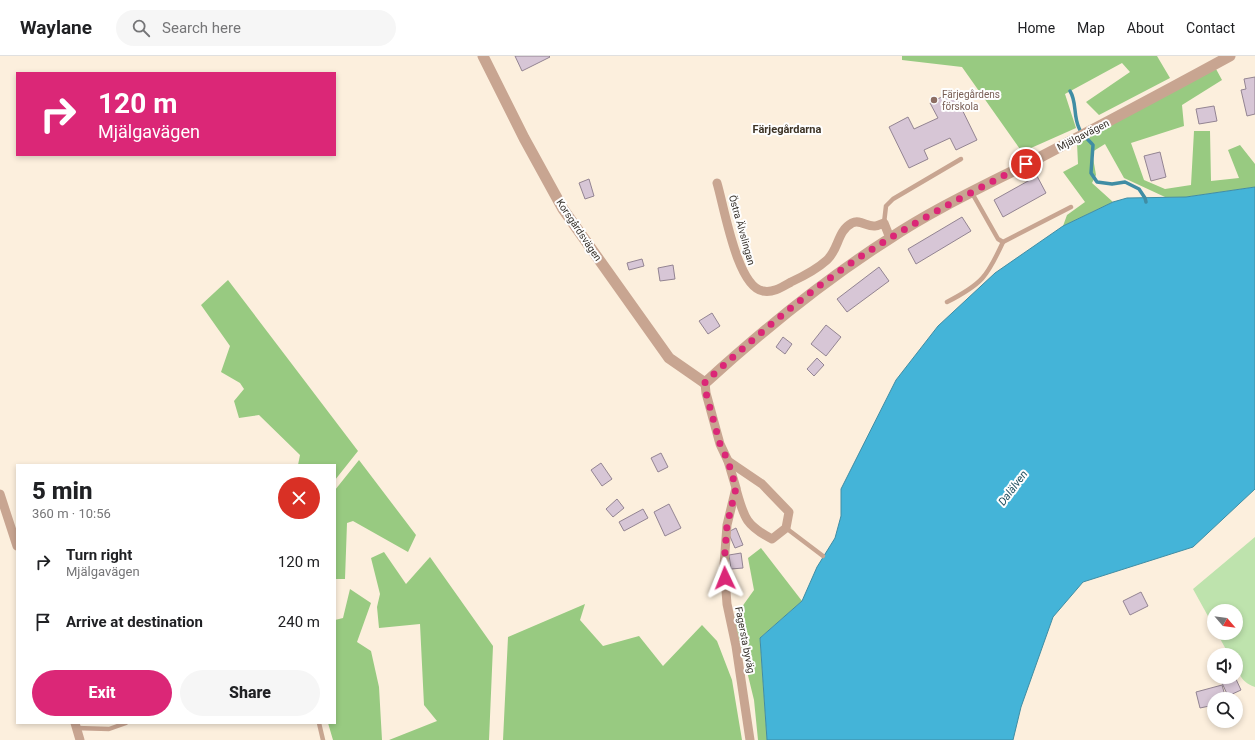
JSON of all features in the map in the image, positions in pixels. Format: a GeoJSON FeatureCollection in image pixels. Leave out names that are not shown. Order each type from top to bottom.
{"type":"FeatureCollection","features":[{"type":"Feature","properties":{"kind":"street","name":"Korsgårdsvägen"},"geometry":{"type":"LineString","coordinates":[[482,56],[524,138],[563,208],[669,358],[705,382]]}},
{"type":"Feature","properties":{"kind":"street","name":"Mjälgavägen"},"geometry":{"type":"LineString","coordinates":[[705,382],[756,336],[830,278],[890,238],[1230,56]]}},
{"type":"Feature","properties":{"kind":"street","name":"Östra Älvslingan"},"geometry":{"type":"LineString","coordinates":[[717,183],[740,267],[750,284],[756,289],[763,291],[771,291],[810,273],[828,259],[845,227],[854,222],[863,222],[875,226],[884,223]]}},
{"type":"Feature","properties":{"kind":"street"},"geometry":{"type":"LineString","coordinates":[[884,223],[890,238]]}},
{"type":"Feature","properties":{"kind":"street"},"geometry":{"type":"LineString","coordinates":[[705,382],[706,393],[720,444],[728,461],[744,516],[756,531],[772,539],[786,528],[789,512],[762,484],[728,461]]}},
{"type":"Feature","properties":{"kind":"street","name":"Fagersta byväg"},"geometry":{"type":"LineString","coordinates":[[736,488],[727,525],[724,565],[727,604],[736,646],[750,740]]}},
{"type":"Feature","properties":{"kind":"street"},"geometry":{"type":"LineString","coordinates":[[0,494],[16,543]]}},
{"type":"Feature","properties":{"kind":"street"},"geometry":{"type":"LineString","coordinates":[[76,725],[80,740]]}},
{"type":"Feature","properties":{"kind":"lane"},"geometry":{"type":"LineString","coordinates":[[884,223],[886,206],[893,199],[961,159]]}},
{"type":"Feature","properties":{"kind":"lane"},"geometry":{"type":"LineString","coordinates":[[972,193],[998,239],[1003,242]]}},
{"type":"Feature","properties":{"kind":"lane"},"geometry":{"type":"LineString","coordinates":[[947,302],[970,291],[987,275],[1003,242],[1071,207]]}},
{"type":"Feature","properties":{"kind":"lane"},"geometry":{"type":"LineString","coordinates":[[786,528],[823,556]]}},
{"type":"Feature","properties":{"kind":"lane"},"geometry":{"type":"LineString","coordinates":[[76,725],[109,728],[123,724]]}},
{"type":"Feature","properties":{"kind":"lane"},"geometry":{"type":"LineString","coordinates":[[320,724],[323,740]]}},
{"type":"Feature","properties":{"kind":"green space"},"geometry":{"type":"Polygon","coordinates":[[[902,56],[1157,56],[1170,78],[1099,115],[1086,102],[1130,72],[1122,63],[1065,94],[1076,128],[1022,152],[962,67],[902,60],[902,56]]]}},
{"type":"Feature","properties":{"kind":"green space"},"geometry":{"type":"Polygon","coordinates":[[[1216,69],[1222,80],[1182,105],[1184,126],[1131,143],[1144,180],[1165,189],[1191,185],[1194,131],[1210,131],[1211,181],[1239,178],[1228,150],[1240,145],[1255,164],[1255,187],[1186,197],[1165,197],[1124,178],[1105,144],[1092,152],[1096,175],[1092,183],[1113,202],[1063,226],[1067,215],[1085,202],[1063,172],[1078,164],[1077,143],[1216,69]]]}},
{"type":"Feature","properties":{"kind":"green space"},"geometry":{"type":"Polygon","coordinates":[[[228,280],[358,451],[336,479],[336,464],[298,464],[300,455],[259,415],[239,418],[234,401],[244,389],[240,383],[221,372],[230,346],[201,305],[228,280]]]}},
{"type":"Feature","properties":{"kind":"green space"},"geometry":{"type":"Polygon","coordinates":[[[359,460],[416,535],[408,552],[353,521],[347,523],[345,579],[336,579],[336,489],[359,460]]]}},
{"type":"Feature","properties":{"kind":"green space"},"geometry":{"type":"Polygon","coordinates":[[[1255,537],[1255,687],[1243,680],[1243,648],[1225,648],[1221,640],[1243,640],[1243,604],[1207,604],[1207,614],[1193,589],[1255,537]]]}},
{"type":"Feature","properties":{"kind":"green space"},"geometry":{"type":"Polygon","coordinates":[[[761,548],[802,601],[760,638],[767,740],[758,740],[754,700],[734,618],[754,590],[748,558],[761,548]]]}},
{"type":"Feature","properties":{"kind":"green space"},"geometry":{"type":"Polygon","coordinates":[[[384,552],[406,584],[430,557],[493,646],[489,740],[389,740],[437,721],[424,705],[420,624],[379,628],[377,607],[380,594],[371,558],[384,552]]]}},
{"type":"Feature","properties":{"kind":"green space"},"geometry":{"type":"Polygon","coordinates":[[[350,589],[371,603],[357,642],[371,651],[379,687],[382,740],[333,740],[328,724],[336,724],[336,620],[343,618],[350,589]]]}},
{"type":"Feature","properties":{"kind":"green space"},"geometry":{"type":"Polygon","coordinates":[[[585,604],[580,620],[603,646],[639,636],[663,666],[702,625],[717,641],[732,680],[742,740],[503,740],[508,637],[585,604]]]}},
{"type":"Feature","properties":{"kind":"water","name":"Dalälven"},"geometry":{"type":"Polygon","coordinates":[[[1255,187],[1255,489],[1193,547],[1083,582],[1053,617],[1021,707],[1013,740],[767,740],[760,638],[802,601],[817,567],[835,538],[841,516],[841,489],[896,380],[938,326],[995,273],[1063,226],[1113,202],[1127,198],[1186,197],[1255,187]]]}},
{"type":"Feature","properties":{"kind":"building"},"geometry":{"type":"Polygon","coordinates":[[[515,56],[549,56],[550,57],[522,71],[515,56]]]}},
{"type":"Feature","properties":{"kind":"building"},"geometry":{"type":"Polygon","coordinates":[[[1255,77],[1255,114],[1247,116],[1241,90],[1246,89],[1244,79],[1255,77]]]}},
{"type":"Feature","properties":{"kind":"building"},"geometry":{"type":"Polygon","coordinates":[[[953,91],[977,140],[956,150],[950,138],[924,150],[928,159],[909,168],[889,127],[908,117],[914,129],[938,118],[930,103],[953,91]]]}},
{"type":"Feature","properties":{"kind":"building"},"geometry":{"type":"Polygon","coordinates":[[[1214,106],[1217,121],[1199,124],[1196,109],[1214,106]]]}},
{"type":"Feature","properties":{"kind":"building"},"geometry":{"type":"Polygon","coordinates":[[[1160,152],[1166,177],[1151,181],[1144,156],[1160,152]]]}},
{"type":"Feature","properties":{"kind":"building"},"geometry":{"type":"Polygon","coordinates":[[[1037,176],[1046,193],[1003,217],[994,200],[1037,176]]]}},
{"type":"Feature","properties":{"kind":"building"},"geometry":{"type":"Polygon","coordinates":[[[589,179],[594,196],[585,199],[579,183],[589,179]]]}},
{"type":"Feature","properties":{"kind":"building"},"geometry":{"type":"Polygon","coordinates":[[[962,217],[971,231],[916,264],[908,249],[962,217]]]}},
{"type":"Feature","properties":{"kind":"building"},"geometry":{"type":"Polygon","coordinates":[[[642,259],[644,266],[629,270],[627,263],[642,259]]]}},
{"type":"Feature","properties":{"kind":"building"},"geometry":{"type":"Polygon","coordinates":[[[673,265],[675,279],[660,281],[658,268],[673,265]]]}},
{"type":"Feature","properties":{"kind":"building"},"geometry":{"type":"Polygon","coordinates":[[[879,267],[889,281],[847,312],[837,299],[879,267]]]}},
{"type":"Feature","properties":{"kind":"building"},"geometry":{"type":"Polygon","coordinates":[[[712,313],[720,326],[708,334],[699,321],[712,313]]]}},
{"type":"Feature","properties":{"kind":"building"},"geometry":{"type":"Polygon","coordinates":[[[826,325],[841,337],[826,356],[811,344],[826,325]]]}},
{"type":"Feature","properties":{"kind":"building"},"geometry":{"type":"Polygon","coordinates":[[[783,337],[792,344],[785,354],[776,347],[783,337]]]}},
{"type":"Feature","properties":{"kind":"building"},"geometry":{"type":"Polygon","coordinates":[[[817,358],[824,365],[814,376],[807,369],[817,358]]]}},
{"type":"Feature","properties":{"kind":"building"},"geometry":{"type":"Polygon","coordinates":[[[661,453],[668,467],[658,472],[651,458],[661,453]]]}},
{"type":"Feature","properties":{"kind":"building"},"geometry":{"type":"Polygon","coordinates":[[[601,463],[612,479],[602,486],[591,470],[601,463]]]}},
{"type":"Feature","properties":{"kind":"building"},"geometry":{"type":"Polygon","coordinates":[[[617,499],[624,508],[613,517],[606,509],[617,499]]]}},
{"type":"Feature","properties":{"kind":"building"},"geometry":{"type":"Polygon","coordinates":[[[669,504],[681,528],[665,536],[654,512],[669,504]]]}},
{"type":"Feature","properties":{"kind":"building"},"geometry":{"type":"Polygon","coordinates":[[[643,509],[648,518],[624,531],[619,522],[643,509]]]}},
{"type":"Feature","properties":{"kind":"building"},"geometry":{"type":"Polygon","coordinates":[[[736,528],[743,545],[735,548],[728,532],[736,528]]]}},
{"type":"Feature","properties":{"kind":"building"},"geometry":{"type":"Polygon","coordinates":[[[741,553],[743,568],[731,569],[729,555],[741,553]]]}},
{"type":"Feature","properties":{"kind":"building"},"geometry":{"type":"Polygon","coordinates":[[[1141,592],[1148,606],[1130,615],[1123,601],[1141,592]]]}},
{"type":"Feature","properties":{"kind":"building"},"geometry":{"type":"Polygon","coordinates":[[[1222,684],[1238,684],[1241,690],[1237,692],[1226,692],[1222,684]]]}},
{"type":"Feature","properties":{"kind":"building"},"geometry":{"type":"Polygon","coordinates":[[[1222,685],[1224,692],[1207,692],[1207,706],[1200,708],[1196,692],[1222,685]]]}},
{"type":"Feature","properties":{"kind":"waterway"},"geometry":{"type":"LineString","coordinates":[[1070,91],[1074,100],[1079,128],[1083,135],[1093,145],[1091,173],[1097,182],[1112,184],[1125,182],[1139,189],[1146,202]]}},
{"type":"Feature","properties":{"kind":"place","name":"Färjegårdens förskola"},"geometry":{"type":"Point","coordinates":[934,100]}},
{"type":"Feature","properties":{"kind":"district","name":"Färjegårdarna"},"geometry":{"type":"Point","coordinates":[787,129]}},
{"type":"Feature","properties":{"kind":"route"},"geometry":{"type":"LineString","coordinates":[[725,578],[724,565],[727,525],[736,488],[728,461],[720,444],[706,393],[705,382],[756,336],[830,278],[890,238],[929,215],[1026,164]]}}]}
